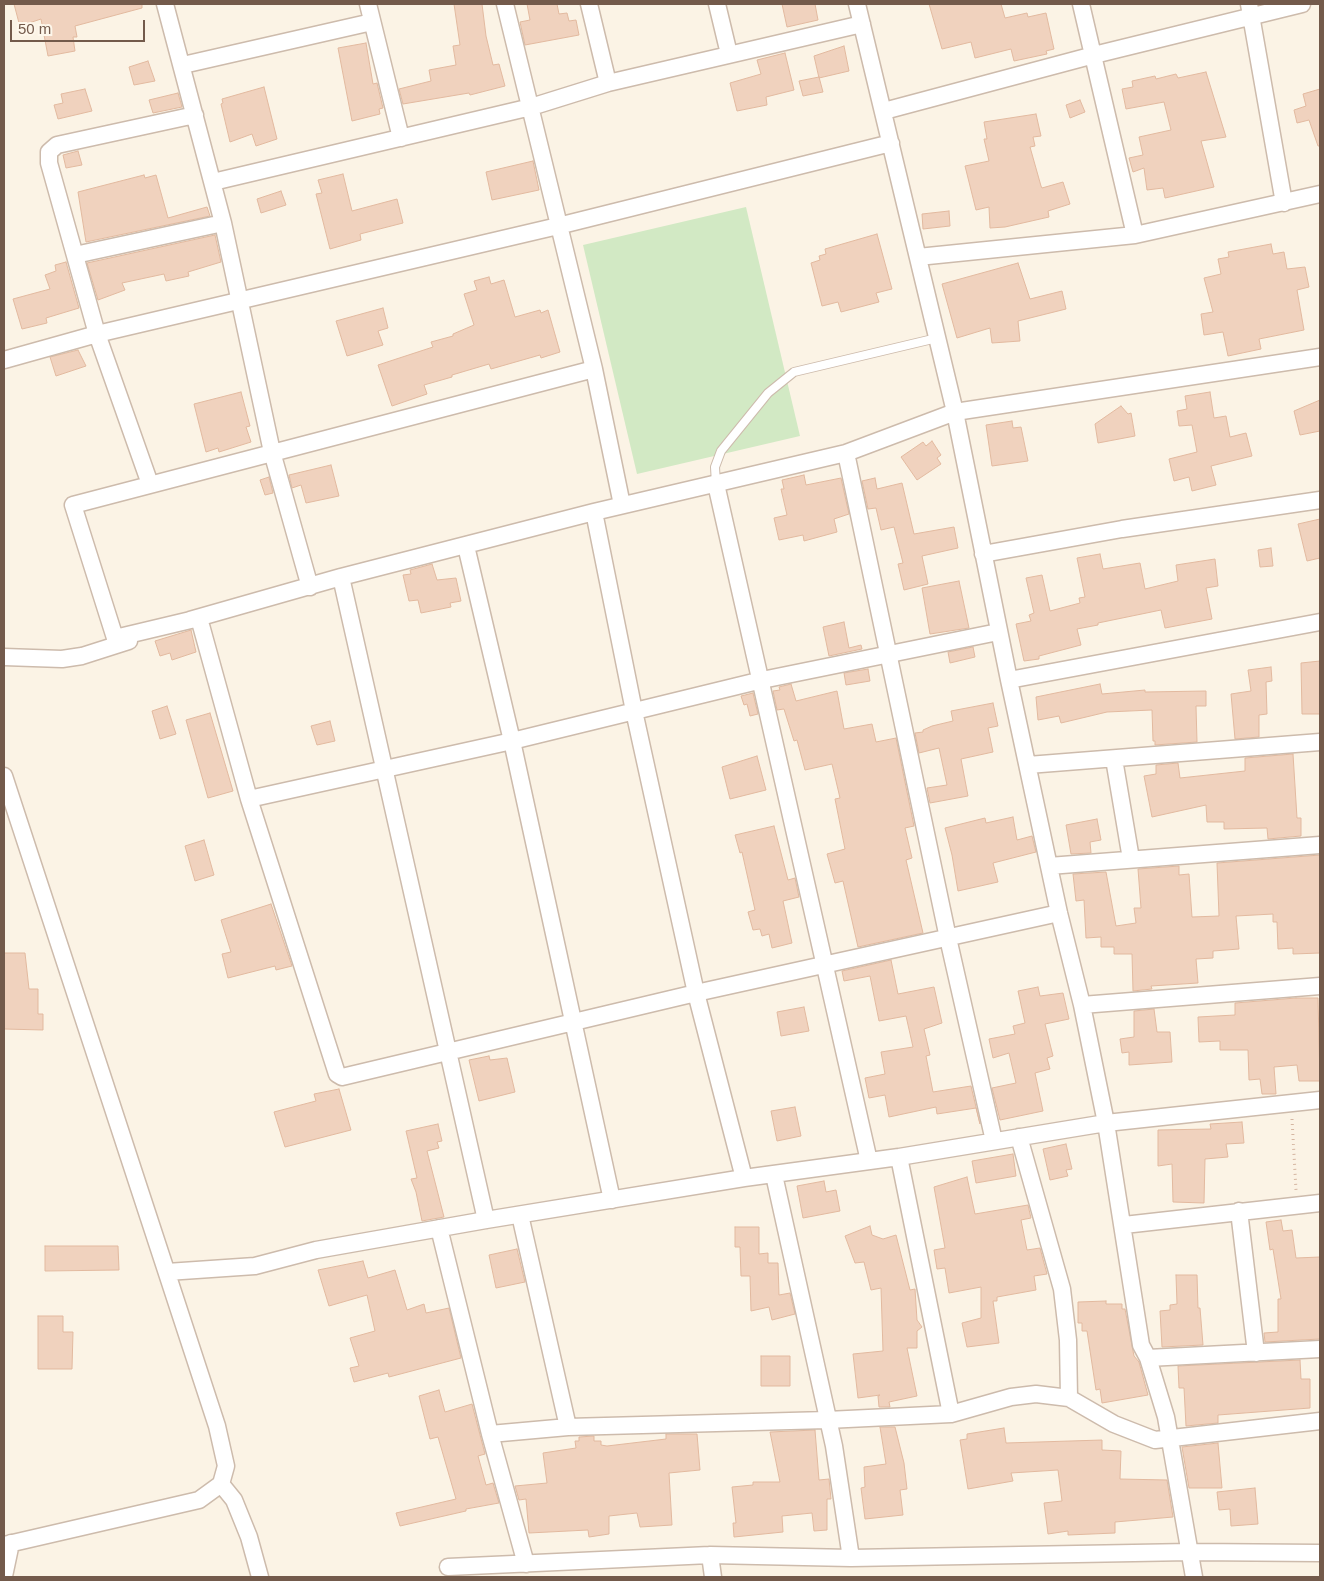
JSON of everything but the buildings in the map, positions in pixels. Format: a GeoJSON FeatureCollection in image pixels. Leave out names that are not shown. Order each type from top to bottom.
{"type":"FeatureCollection","features":[{"type":"Feature","properties":{"kind":"street"},"geometry":{"type":"LineString","coordinates":[[164,4],[183,65],[224,223],[272,452],[310,587]]}},
{"type":"Feature","properties":{"kind":"street"},"geometry":{"type":"LineString","coordinates":[[368,4],[401,138]]}},
{"type":"Feature","properties":{"kind":"street"},"geometry":{"type":"LineString","coordinates":[[505,4],[594,368],[622,505]]}},
{"type":"Feature","properties":{"kind":"street"},"geometry":{"type":"LineString","coordinates":[[589,4],[608,83]]}},
{"type":"Feature","properties":{"kind":"street"},"geometry":{"type":"LineString","coordinates":[[717,4],[729,54]]}},
{"type":"Feature","properties":{"kind":"street"},"geometry":{"type":"LineString","coordinates":[[857,4],[955,412],[998,632],[1049,866],[1082,1005],[1106,1123],[1124,1225],[1141,1345],[1148,1358],[1166,1418],[1194,1577]]}},
{"type":"Feature","properties":{"kind":"street"},"geometry":{"type":"LineString","coordinates":[[1081,4],[1135,235]]}},
{"type":"Feature","properties":{"kind":"street"},"geometry":{"type":"LineString","coordinates":[[884,111],[1094,55],[1250,10],[1302,4]]}},
{"type":"Feature","properties":{"kind":"street"},"geometry":{"type":"LineString","coordinates":[[1250,10],[1284,203]]}},
{"type":"Feature","properties":{"kind":"street"},"geometry":{"type":"LineString","coordinates":[[183,65],[372,22]]}},
{"type":"Feature","properties":{"kind":"street"},"geometry":{"type":"LineString","coordinates":[[213,182],[531,107],[608,83],[862,24]]}},
{"type":"Feature","properties":{"kind":"street"},"geometry":{"type":"LineString","coordinates":[[150,484],[96,334],[49,162],[49,152],[57,145],[195,115]]}},
{"type":"Feature","properties":{"kind":"street"},"geometry":{"type":"LineString","coordinates":[[4,360],[96,334],[241,298],[558,226],[891,143]]}},
{"type":"Feature","properties":{"kind":"street"},"geometry":{"type":"LineString","coordinates":[[918,257],[1135,235],[1320,194]]}},
{"type":"Feature","properties":{"kind":"street"},"geometry":{"type":"LineString","coordinates":[[75,255],[224,223]]}},
{"type":"Feature","properties":{"kind":"street"},"geometry":{"type":"LineString","coordinates":[[594,368],[73,505],[115,638],[199,618],[341,577],[594,512],[846,453],[955,412],[1320,357]]}},
{"type":"Feature","properties":{"kind":"street"},"geometry":{"type":"LineString","coordinates":[[846,453],[948,938],[994,1141]]}},
{"type":"Feature","properties":{"kind":"street"},"geometry":{"type":"LineString","coordinates":[[716,484],[762,680],[869,1161]]}},
{"type":"Feature","properties":{"kind":"street"},"geometry":{"type":"LineString","coordinates":[[983,554],[1122,530],[1320,500]]}},
{"type":"Feature","properties":{"kind":"street"},"geometry":{"type":"LineString","coordinates":[[594,512],[634,711],[696,993],[744,1178]]}},
{"type":"Feature","properties":{"kind":"street"},"geometry":{"type":"LineString","coordinates":[[466,546],[512,741],[612,1200]]}},
{"type":"Feature","properties":{"kind":"street"},"geometry":{"type":"LineString","coordinates":[[341,577],[446,1051],[486,1220]]}},
{"type":"Feature","properties":{"kind":"street"},"geometry":{"type":"LineString","coordinates":[[4,657],[62,659],[82,656],[199,618]]}},
{"type":"Feature","properties":{"kind":"street"},"geometry":{"type":"LineString","coordinates":[[199,618],[249,799],[337,1074],[342,1077],[696,993],[1060,913]]}},
{"type":"Feature","properties":{"kind":"street"},"geometry":{"type":"LineString","coordinates":[[1009,680],[1320,622]]}},
{"type":"Feature","properties":{"kind":"street"},"geometry":{"type":"LineString","coordinates":[[249,799],[512,741],[762,680],[998,632]]}},
{"type":"Feature","properties":{"kind":"street"},"geometry":{"type":"LineString","coordinates":[[1028,765],[1320,742]]}},
{"type":"Feature","properties":{"kind":"street"},"geometry":{"type":"LineString","coordinates":[[1114,759],[1131,859]]}},
{"type":"Feature","properties":{"kind":"street"},"geometry":{"type":"LineString","coordinates":[[4,776],[222,1442],[226,1472],[221,1484],[199,1500],[182,1506],[7,1544],[4,1576]]}},
{"type":"Feature","properties":{"kind":"street"},"geometry":{"type":"LineString","coordinates":[[1049,866],[1320,845]]}},
{"type":"Feature","properties":{"kind":"street"},"geometry":{"type":"LineString","coordinates":[[1082,1005],[1320,986]]}},
{"type":"Feature","properties":{"kind":"street"},"geometry":{"type":"LineString","coordinates":[[167,1272],[255,1266],[316,1250],[486,1220],[744,1178],[900,1157],[1106,1123],[1320,1100]]}},
{"type":"Feature","properties":{"kind":"street"},"geometry":{"type":"LineString","coordinates":[[1019,1137],[1062,1289],[1068,1340],[1069,1398]]}},
{"type":"Feature","properties":{"kind":"street"},"geometry":{"type":"LineString","coordinates":[[900,1157],[951,1414]]}},
{"type":"Feature","properties":{"kind":"street"},"geometry":{"type":"LineString","coordinates":[[774,1175],[828,1420],[851,1558]]}},
{"type":"Feature","properties":{"kind":"street"},"geometry":{"type":"LineString","coordinates":[[1124,1225],[1320,1203]]}},
{"type":"Feature","properties":{"kind":"street"},"geometry":{"type":"LineString","coordinates":[[1239,1211],[1256,1353]]}},
{"type":"Feature","properties":{"kind":"street"},"geometry":{"type":"LineString","coordinates":[[520,1215],[568,1427]]}},
{"type":"Feature","properties":{"kind":"street"},"geometry":{"type":"LineString","coordinates":[[439,1228],[490,1434],[526,1564]]}},
{"type":"Feature","properties":{"kind":"street"},"geometry":{"type":"LineString","coordinates":[[1148,1358],[1320,1349]]}},
{"type":"Feature","properties":{"kind":"street"},"geometry":{"type":"LineString","coordinates":[[490,1434],[568,1427],[828,1420],[951,1414],[1011,1397],[1036,1394],[1069,1398],[1114,1424],[1138,1435],[1155,1440],[1170,1440],[1320,1421]]}},
{"type":"Feature","properties":{"kind":"street"},"geometry":{"type":"LineString","coordinates":[[221,1484],[234,1500],[249,1537],[260,1577]]}},
{"type":"Feature","properties":{"kind":"street"},"geometry":{"type":"LineString","coordinates":[[448,1567],[710,1554],[851,1558],[1190,1552],[1320,1552]]}},
{"type":"Feature","properties":{"kind":"street"},"geometry":{"type":"LineString","coordinates":[[710,1554],[713,1577]]}},
{"type":"Feature","properties":{"kind":"lane"},"geometry":{"type":"LineString","coordinates":[[716,484],[715,467],[721,451],[768,393],[794,372],[937,338]]}},
{"type":"Feature","properties":{"kind":"path"},"geometry":{"type":"LineString","coordinates":[[1291,1103],[1297,1206]]}},
{"type":"Feature","properties":{"kind":"green space"},"geometry":{"type":"Polygon","coordinates":[[[746,207],[800,436],[637,474],[583,245],[746,207]]]}}]}
